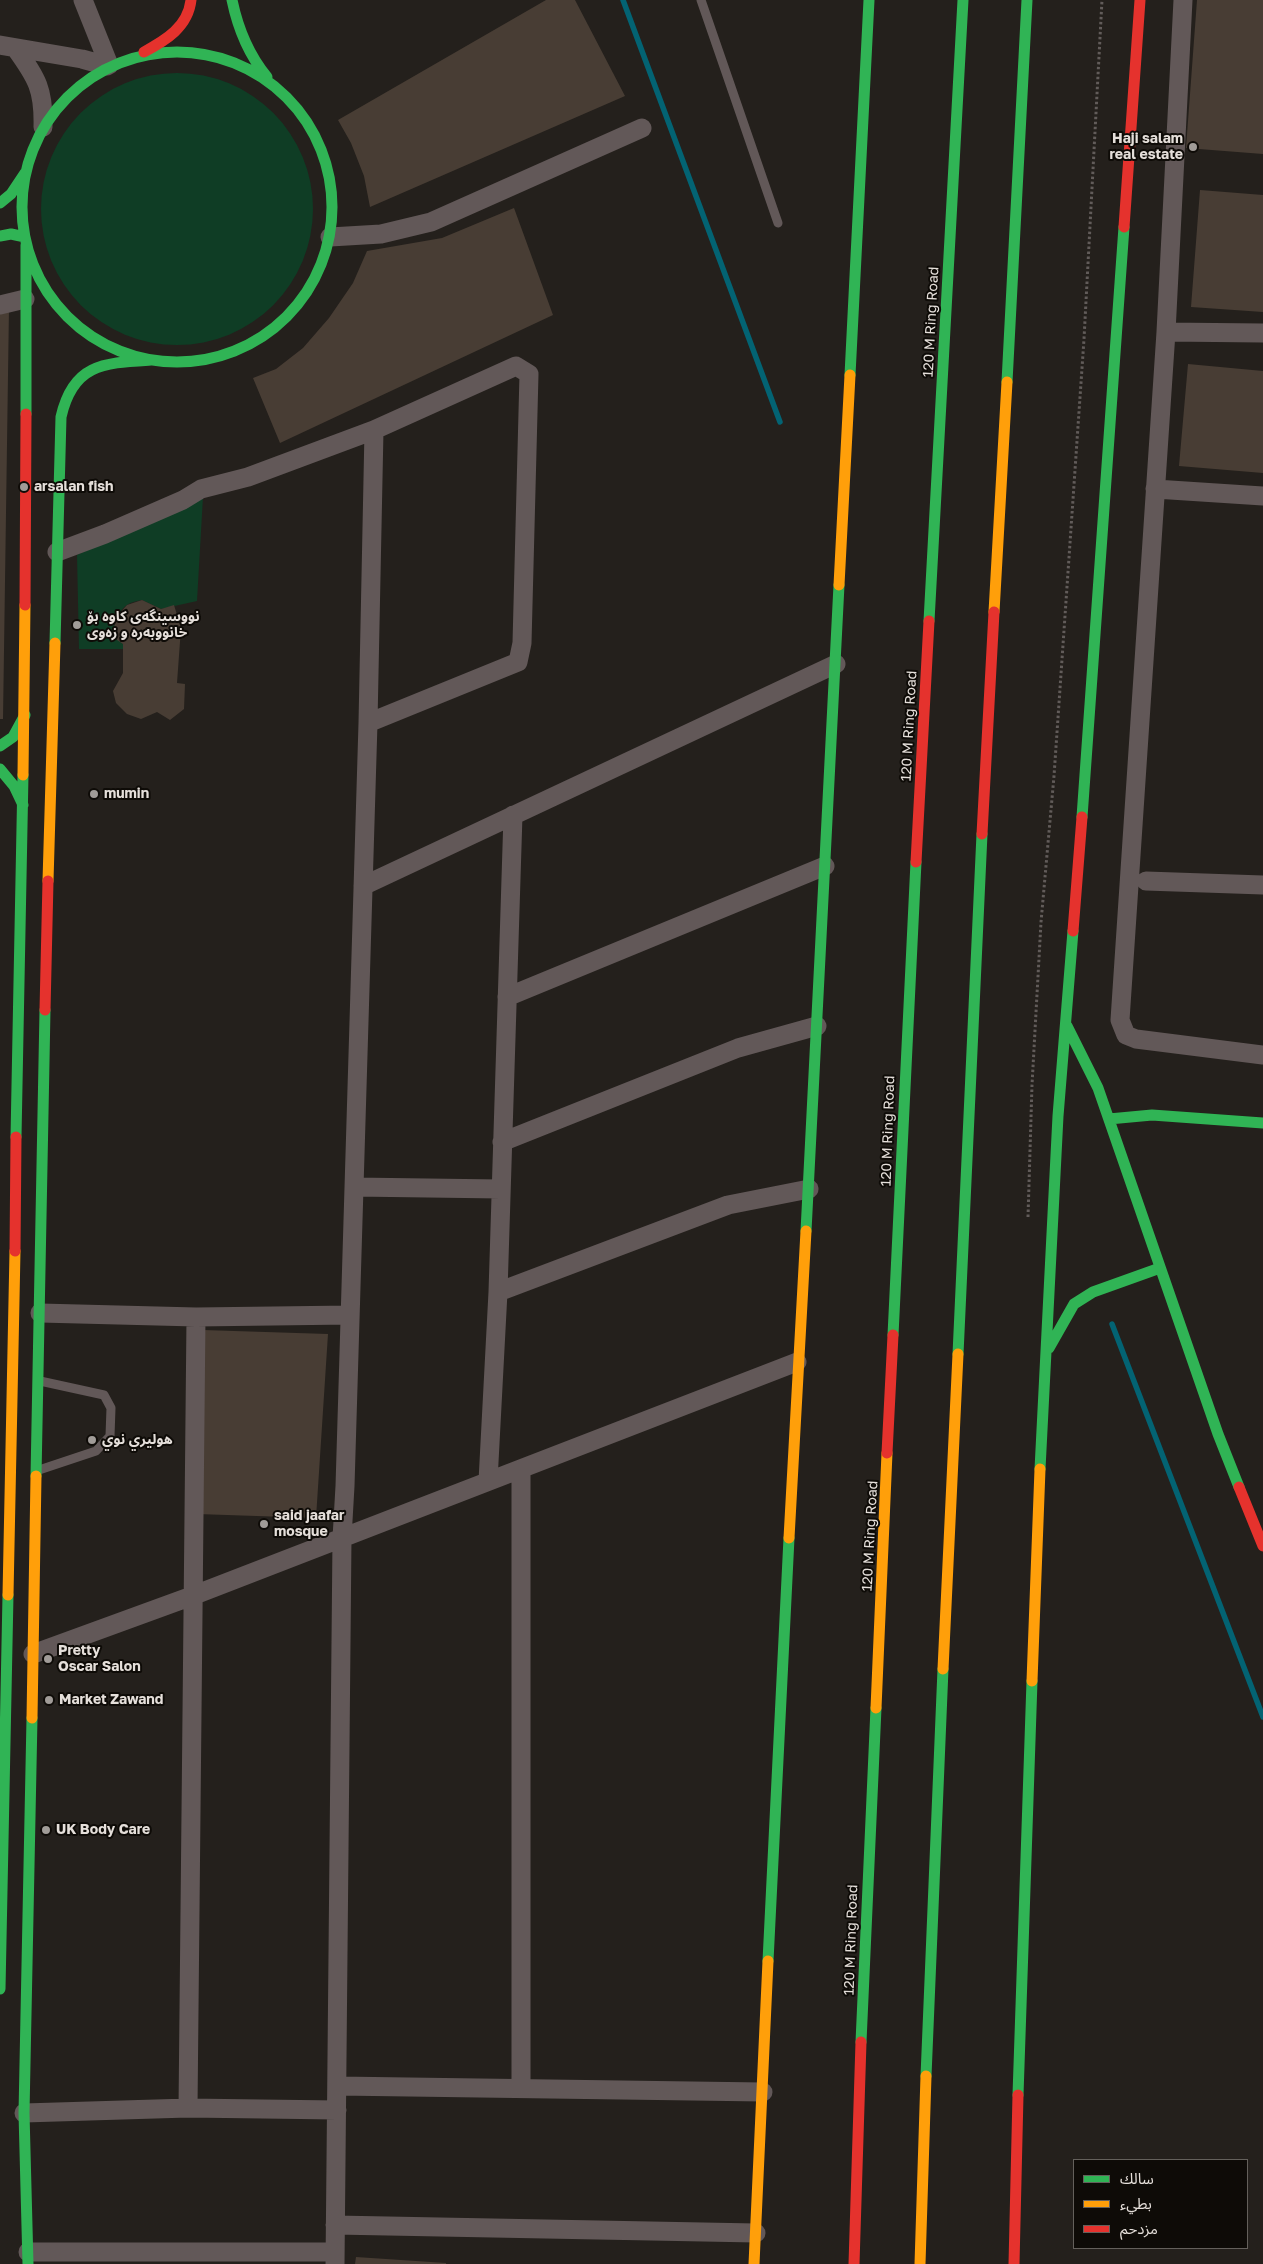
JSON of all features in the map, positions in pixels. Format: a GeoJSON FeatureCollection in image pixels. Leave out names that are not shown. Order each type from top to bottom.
{"type":"FeatureCollection","features":[{"type":"Feature","properties":{"kind":"main road"},"geometry":{"type":"LineString","coordinates":[[130,59],[161,44],[174,33],[185,20],[192,0]]}},
{"type":"Feature","properties":{"kind":"main road"},"geometry":{"type":"LineString","coordinates":[[0,1989],[8,1089],[31,1010],[57,552],[62,407],[70,388],[92,369],[110,363],[151,360],[175,362],[223,355],[245,347],[266,335],[284,320],[314,282],[324,260],[330,237],[332,191],[328,168],[321,146],[297,107],[254,62],[241,36],[232,0]]}},
{"type":"Feature","properties":{"kind":"main road"},"geometry":{"type":"LineString","coordinates":[[754,2264],[797,1362],[809,1189],[869,0]]}},
{"type":"Feature","properties":{"kind":"main road","name":"120 M Ring Road"},"geometry":{"type":"LineString","coordinates":[[854,2264],[865,1935],[907,1035],[962,0]]}},
{"type":"Feature","properties":{"kind":"main road"},"geometry":{"type":"LineString","coordinates":[[920,2264],[926,2056],[945,1622],[980,894],[1027,0]]}},
{"type":"Feature","properties":{"kind":"main road"},"geometry":{"type":"LineString","coordinates":[[1014,2264],[1022,1934],[1045,1356],[1058,1116],[1067,1025],[1140,0]]}},
{"type":"Feature","properties":{"kind":"main road"},"geometry":{"type":"LineString","coordinates":[[0,202],[11,194],[25,172],[43,127],[58,107],[76,89],[108,66],[156,53],[182,51],[208,54],[257,73],[278,88]]}},
{"type":"Feature","properties":{"kind":"main road"},"geometry":{"type":"LineString","coordinates":[[25,172],[22,194],[22,220],[34,269],[47,291],[62,312],[81,329],[103,343],[126,353],[151,360]]}},
{"type":"Feature","properties":{"kind":"main road"},"geometry":{"type":"LineString","coordinates":[[0,236],[10,234],[26,241]]}},
{"type":"Feature","properties":{"kind":"main road"},"geometry":{"type":"LineString","coordinates":[[26,241],[24,404],[25,715],[22,805],[31,1010],[40,1313],[24,2112],[28,2258]]}},
{"type":"Feature","properties":{"kind":"main road"},"geometry":{"type":"LineString","coordinates":[[24,404],[37,397]]}},
{"type":"Feature","properties":{"kind":"main road"},"geometry":{"type":"LineString","coordinates":[[51,398],[62,407]]}},
{"type":"Feature","properties":{"kind":"main road"},"geometry":{"type":"LineString","coordinates":[[0,746],[13,737],[25,715]]}},
{"type":"Feature","properties":{"kind":"main road"},"geometry":{"type":"LineString","coordinates":[[0,769],[14,786],[22,805]]}},
{"type":"Feature","properties":{"kind":"main road"},"geometry":{"type":"LineString","coordinates":[[1067,1025],[1098,1088],[1218,1434],[1263,1546]]}},
{"type":"Feature","properties":{"kind":"main road"},"geometry":{"type":"LineString","coordinates":[[1109,1119],[1152,1116],[1263,1123]]}},
{"type":"Feature","properties":{"kind":"main road"},"geometry":{"type":"LineString","coordinates":[[1045,1356],[1074,1304],[1093,1292],[1160,1268]]}},
{"type":"Feature","properties":{"kind":"street"},"geometry":{"type":"LineString","coordinates":[[83,0],[108,66]]}},
{"type":"Feature","properties":{"kind":"street"},"geometry":{"type":"LineString","coordinates":[[1183,0],[1166,332],[1120,1020],[1126,1035],[1136,1039],[1263,1055]]}},
{"type":"Feature","properties":{"kind":"street"},"geometry":{"type":"LineString","coordinates":[[8,47],[82,58],[108,66]]}},
{"type":"Feature","properties":{"kind":"street"},"geometry":{"type":"LineString","coordinates":[[8,47],[32,71],[39,86],[44,102],[43,127]]}},
{"type":"Feature","properties":{"kind":"street"},"geometry":{"type":"LineString","coordinates":[[330,237],[381,234],[430,222],[642,128]]}},
{"type":"Feature","properties":{"kind":"street"},"geometry":{"type":"LineString","coordinates":[[0,305],[25,299]]}},
{"type":"Feature","properties":{"kind":"street"},"geometry":{"type":"LineString","coordinates":[[1166,332],[1263,333]]}},
{"type":"Feature","properties":{"kind":"street"},"geometry":{"type":"LineString","coordinates":[[57,552],[105,534],[183,500],[201,489],[248,478],[374,430],[516,366],[529,374],[522,633],[518,662],[368,723]]}},
{"type":"Feature","properties":{"kind":"street"},"geometry":{"type":"LineString","coordinates":[[28,2258],[334,2258],[338,2086],[342,1538],[368,723],[374,430]]}},
{"type":"Feature","properties":{"kind":"street"},"geometry":{"type":"LineString","coordinates":[[1155,489],[1263,496]]}},
{"type":"Feature","properties":{"kind":"street"},"geometry":{"type":"LineString","coordinates":[[363,886],[836,664]]}},
{"type":"Feature","properties":{"kind":"street"},"geometry":{"type":"LineString","coordinates":[[488,1481],[498,1292],[513,815]]}},
{"type":"Feature","properties":{"kind":"street"},"geometry":{"type":"LineString","coordinates":[[507,997],[825,866]]}},
{"type":"Feature","properties":{"kind":"street"},"geometry":{"type":"LineString","coordinates":[[1146,881],[1263,885]]}},
{"type":"Feature","properties":{"kind":"street"},"geometry":{"type":"LineString","coordinates":[[502,1142],[738,1048],[817,1026]]}},
{"type":"Feature","properties":{"kind":"street"},"geometry":{"type":"LineString","coordinates":[[354,1187],[501,1189]]}},
{"type":"Feature","properties":{"kind":"street"},"geometry":{"type":"LineString","coordinates":[[498,1292],[728,1205],[809,1189]]}},
{"type":"Feature","properties":{"kind":"street"},"geometry":{"type":"LineString","coordinates":[[40,1313],[196,1317],[350,1315]]}},
{"type":"Feature","properties":{"kind":"street"},"geometry":{"type":"LineString","coordinates":[[188,2108],[196,1317]]}},
{"type":"Feature","properties":{"kind":"street"},"geometry":{"type":"LineString","coordinates":[[33,1654],[192,1596],[797,1362]]}},
{"type":"Feature","properties":{"kind":"street"},"geometry":{"type":"LineString","coordinates":[[521,1469],[521,2088]]}},
{"type":"Feature","properties":{"kind":"street"},"geometry":{"type":"LineString","coordinates":[[338,2086],[763,2092]]}},
{"type":"Feature","properties":{"kind":"street"},"geometry":{"type":"LineString","coordinates":[[24,2112],[188,2108],[336,2110]]}},
{"type":"Feature","properties":{"kind":"street"},"geometry":{"type":"LineString","coordinates":[[335,2225],[756,2233]]}},
{"type":"Feature","properties":{"kind":"lane"},"geometry":{"type":"LineString","coordinates":[[701,0],[778,223]]}},
{"type":"Feature","properties":{"kind":"lane"},"geometry":{"type":"LineString","coordinates":[[36,1471],[96,1451],[110,1436],[111,1408],[104,1395],[38,1380]]}},
{"type":"Feature","properties":{"kind":"path"},"geometry":{"type":"LineString","coordinates":[[1041,922],[1054,766],[1084,338],[1102,0]]}},
{"type":"Feature","properties":{"kind":"green space"},"geometry":{"type":"Polygon","coordinates":[[[177,73],[204,76],[229,83],[253,96],[273,113],[290,133],[303,157],[310,182],[313,209],[310,236],[303,261],[290,285],[273,305],[253,322],[229,335],[204,342],[177,345],[150,342],[125,335],[101,322],[81,305],[64,285],[51,261],[44,236],[41,209],[44,182],[51,157],[64,133],[81,113],[101,96],[125,83],[150,76],[177,73]]]}},
{"type":"Feature","properties":{"kind":"green space"},"geometry":{"type":"Polygon","coordinates":[[[203,497],[197,601],[161,609],[142,600],[130,603],[118,614],[114,630],[123,644],[123,649],[79,649],[77,555],[203,497]]]}},
{"type":"Feature","properties":{"kind":"building"},"geometry":{"type":"Polygon","coordinates":[[[546,0],[575,0],[625,96],[370,207],[364,176],[351,143],[338,120],[546,0]]]}},
{"type":"Feature","properties":{"kind":"building"},"geometry":{"type":"Polygon","coordinates":[[[1197,0],[1263,0],[1263,154],[1186,148],[1197,0]]]}},
{"type":"Feature","properties":{"kind":"building"},"geometry":{"type":"Polygon","coordinates":[[[1200,190],[1263,195],[1263,312],[1191,307],[1200,190]]]}},
{"type":"Feature","properties":{"kind":"building"},"geometry":{"type":"Polygon","coordinates":[[[514,208],[553,315],[280,443],[253,378],[276,369],[303,348],[329,318],[353,283],[367,251],[442,238],[514,208]]]}},
{"type":"Feature","properties":{"kind":"building"},"geometry":{"type":"Polygon","coordinates":[[[9,307],[3,719],[0,719],[0,310],[9,307]]]}},
{"type":"Feature","properties":{"kind":"building"},"geometry":{"type":"Polygon","coordinates":[[[1188,364],[1263,371],[1263,473],[1179,466],[1188,364]]]}},
{"type":"Feature","properties":{"kind":"building"},"geometry":{"type":"Polygon","coordinates":[[[142,600],[161,609],[174,605],[181,628],[177,683],[185,684],[184,709],[170,720],[157,712],[141,719],[127,714],[116,703],[113,691],[123,673],[123,644],[117,640],[113,631],[117,616],[127,605],[142,600]]]}},
{"type":"Feature","properties":{"kind":"building"},"geometry":{"type":"Polygon","coordinates":[[[203,1330],[328,1334],[316,1518],[197,1514],[203,1330]]]}},
{"type":"Feature","properties":{"kind":"building"},"geometry":{"type":"Polygon","coordinates":[[[356,2257],[446,2263],[446,2264],[355,2264],[356,2257]]]}},
{"type":"Feature","properties":{"kind":"waterway"},"geometry":{"type":"LineString","coordinates":[[623,0],[780,422]]}},
{"type":"Feature","properties":{"kind":"waterway"},"geometry":{"type":"LineString","coordinates":[[1112,1324],[1263,1717]]}},
{"type":"Feature","properties":{"kind":"traffic: fast"},"geometry":{"type":"LineString","coordinates":[[232,0],[237,21],[245,41],[254,59],[267,77]]}},
{"type":"Feature","properties":{"kind":"traffic: fast"},"geometry":{"type":"LineString","coordinates":[[850,375],[869,0]]}},
{"type":"Feature","properties":{"kind":"traffic: fast"},"geometry":{"type":"LineString","coordinates":[[929,621],[963,0]]}},
{"type":"Feature","properties":{"kind":"traffic: fast"},"geometry":{"type":"LineString","coordinates":[[1007,382],[1027,0]]}},
{"type":"Feature","properties":{"kind":"traffic: fast"},"geometry":{"type":"LineString","coordinates":[[162,52],[192,52],[222,58],[250,70],[287,97],[314,134],[326,162],[332,192],[332,207],[332,222],[326,252],[314,280],[287,317],[250,344],[222,356],[192,362],[162,362],[132,356],[104,344],[79,327],[57,305],[40,280],[28,252],[22,222],[22,192],[28,162],[40,134],[57,109],[79,87],[104,70],[132,58],[162,52]]}},
{"type":"Feature","properties":{"kind":"traffic: fast"},"geometry":{"type":"LineString","coordinates":[[0,203],[11,194],[25,173]]}},
{"type":"Feature","properties":{"kind":"traffic: fast"},"geometry":{"type":"LineString","coordinates":[[1082,817],[1124,227]]}},
{"type":"Feature","properties":{"kind":"traffic: fast"},"geometry":{"type":"LineString","coordinates":[[0,236],[11,234],[25,237]]}},
{"type":"Feature","properties":{"kind":"traffic: fast"},"geometry":{"type":"LineString","coordinates":[[26,245],[26,414]]}},
{"type":"Feature","properties":{"kind":"traffic: fast"},"geometry":{"type":"LineString","coordinates":[[55,643],[61,417],[66,399],[73,386],[82,376],[92,370],[105,365],[151,360]]}},
{"type":"Feature","properties":{"kind":"traffic: fast"},"geometry":{"type":"LineString","coordinates":[[806,1231],[839,585]]}},
{"type":"Feature","properties":{"kind":"traffic: fast"},"geometry":{"type":"LineString","coordinates":[[0,746],[13,737],[25,715]]}},
{"type":"Feature","properties":{"kind":"traffic: fast"},"geometry":{"type":"LineString","coordinates":[[0,769],[14,786],[23,805]]}},
{"type":"Feature","properties":{"kind":"traffic: fast"},"geometry":{"type":"LineString","coordinates":[[16,1137],[23,775]]}},
{"type":"Feature","properties":{"kind":"traffic: fast"},"geometry":{"type":"LineString","coordinates":[[958,1354],[982,834]]}},
{"type":"Feature","properties":{"kind":"traffic: fast"},"geometry":{"type":"LineString","coordinates":[[893,1335],[916,862]]}},
{"type":"Feature","properties":{"kind":"traffic: fast"},"geometry":{"type":"LineString","coordinates":[[1040,1469],[1058,1116],[1073,931]]}},
{"type":"Feature","properties":{"kind":"traffic: fast"},"geometry":{"type":"LineString","coordinates":[[36,1476],[45,1010]]}},
{"type":"Feature","properties":{"kind":"traffic: fast"},"geometry":{"type":"LineString","coordinates":[[1067,1026],[1098,1088],[1218,1434],[1239,1487]]}},
{"type":"Feature","properties":{"kind":"traffic: fast"},"geometry":{"type":"LineString","coordinates":[[1109,1119],[1152,1115],[1263,1123]]}},
{"type":"Feature","properties":{"kind":"traffic: fast"},"geometry":{"type":"LineString","coordinates":[[1049,1348],[1074,1304],[1093,1292],[1160,1268]]}},
{"type":"Feature","properties":{"kind":"traffic: fast"},"geometry":{"type":"LineString","coordinates":[[768,1961],[789,1538]]}},
{"type":"Feature","properties":{"kind":"traffic: fast"},"geometry":{"type":"LineString","coordinates":[[0,1989],[8,1595]]}},
{"type":"Feature","properties":{"kind":"traffic: fast"},"geometry":{"type":"LineString","coordinates":[[926,2076],[943,1669]]}},
{"type":"Feature","properties":{"kind":"traffic: fast"},"geometry":{"type":"LineString","coordinates":[[1018,2095],[1032,1681]]}},
{"type":"Feature","properties":{"kind":"traffic: fast"},"geometry":{"type":"LineString","coordinates":[[861,2042],[876,1708]]}},
{"type":"Feature","properties":{"kind":"traffic: fast"},"geometry":{"type":"LineString","coordinates":[[28,2264],[24,2113],[32,1718]]}},
{"type":"Feature","properties":{"kind":"traffic: slow"},"geometry":{"type":"LineString","coordinates":[[839,585],[850,375]]}},
{"type":"Feature","properties":{"kind":"traffic: slow"},"geometry":{"type":"LineString","coordinates":[[994,612],[1007,382]]}},
{"type":"Feature","properties":{"kind":"traffic: slow"},"geometry":{"type":"LineString","coordinates":[[23,775],[25,605]]}},
{"type":"Feature","properties":{"kind":"traffic: slow"},"geometry":{"type":"LineString","coordinates":[[48,881],[55,643]]}},
{"type":"Feature","properties":{"kind":"traffic: slow"},"geometry":{"type":"LineString","coordinates":[[789,1538],[806,1231]]}},
{"type":"Feature","properties":{"kind":"traffic: slow"},"geometry":{"type":"LineString","coordinates":[[8,1595],[15,1251]]}},
{"type":"Feature","properties":{"kind":"traffic: slow"},"geometry":{"type":"LineString","coordinates":[[943,1669],[958,1354]]}},
{"type":"Feature","properties":{"kind":"traffic: slow"},"geometry":{"type":"LineString","coordinates":[[876,1708],[887,1453]]}},
{"type":"Feature","properties":{"kind":"traffic: slow"},"geometry":{"type":"LineString","coordinates":[[1032,1681],[1040,1469]]}},
{"type":"Feature","properties":{"kind":"traffic: slow"},"geometry":{"type":"LineString","coordinates":[[32,1718],[36,1476]]}},
{"type":"Feature","properties":{"kind":"traffic: slow"},"geometry":{"type":"LineString","coordinates":[[754,2264],[768,1961]]}},
{"type":"Feature","properties":{"kind":"traffic: slow"},"geometry":{"type":"LineString","coordinates":[[920,2264],[926,2076]]}},
{"type":"Feature","properties":{"kind":"traffic: jam"},"geometry":{"type":"LineString","coordinates":[[144,52],[175,32],[185,18],[191,0]]}},
{"type":"Feature","properties":{"kind":"traffic: jam"},"geometry":{"type":"LineString","coordinates":[[1124,227],[1140,0]]}},
{"type":"Feature","properties":{"kind":"traffic: jam"},"geometry":{"type":"LineString","coordinates":[[25,605],[26,414]]}},
{"type":"Feature","properties":{"kind":"traffic: jam"},"geometry":{"type":"LineString","coordinates":[[982,834],[994,612]]}},
{"type":"Feature","properties":{"kind":"traffic: jam"},"geometry":{"type":"LineString","coordinates":[[916,862],[929,621]]}},
{"type":"Feature","properties":{"kind":"traffic: jam"},"geometry":{"type":"LineString","coordinates":[[1073,931],[1082,817]]}},
{"type":"Feature","properties":{"kind":"traffic: jam"},"geometry":{"type":"LineString","coordinates":[[45,1010],[48,881]]}},
{"type":"Feature","properties":{"kind":"traffic: jam"},"geometry":{"type":"LineString","coordinates":[[15,1251],[16,1137]]}},
{"type":"Feature","properties":{"kind":"traffic: jam"},"geometry":{"type":"LineString","coordinates":[[887,1453],[893,1335]]}},
{"type":"Feature","properties":{"kind":"traffic: jam"},"geometry":{"type":"LineString","coordinates":[[1239,1487],[1263,1546]]}},
{"type":"Feature","properties":{"kind":"traffic: jam"},"geometry":{"type":"LineString","coordinates":[[854,2264],[861,2042]]}},
{"type":"Feature","properties":{"kind":"traffic: jam"},"geometry":{"type":"LineString","coordinates":[[1014,2264],[1018,2095]]}},
{"type":"Feature","properties":{"kind":"place","name":"Haji salam real estate"},"geometry":{"type":"Point","coordinates":[1193,147]}},
{"type":"Feature","properties":{"kind":"place","name":"arsalan fish"},"geometry":{"type":"Point","coordinates":[24,487]}},
{"type":"Feature","properties":{"kind":"place","name":"نووسینگەی کاوە بۆ خانووبەرە و زەوی"},"geometry":{"type":"Point","coordinates":[77,625]}},
{"type":"Feature","properties":{"kind":"place","name":"mumin"},"geometry":{"type":"Point","coordinates":[94,794]}},
{"type":"Feature","properties":{"kind":"place","name":"هوليري نوي"},"geometry":{"type":"Point","coordinates":[92,1440]}},
{"type":"Feature","properties":{"kind":"place","name":"said jaafar mosque"},"geometry":{"type":"Point","coordinates":[264,1524]}},
{"type":"Feature","properties":{"kind":"place","name":"Pretty Oscar Salon"},"geometry":{"type":"Point","coordinates":[48,1659]}},
{"type":"Feature","properties":{"kind":"place","name":"Market Zawand"},"geometry":{"type":"Point","coordinates":[49,1700]}},
{"type":"Feature","properties":{"kind":"place","name":"UK Body Care"},"geometry":{"type":"Point","coordinates":[46,1830]}}]}
